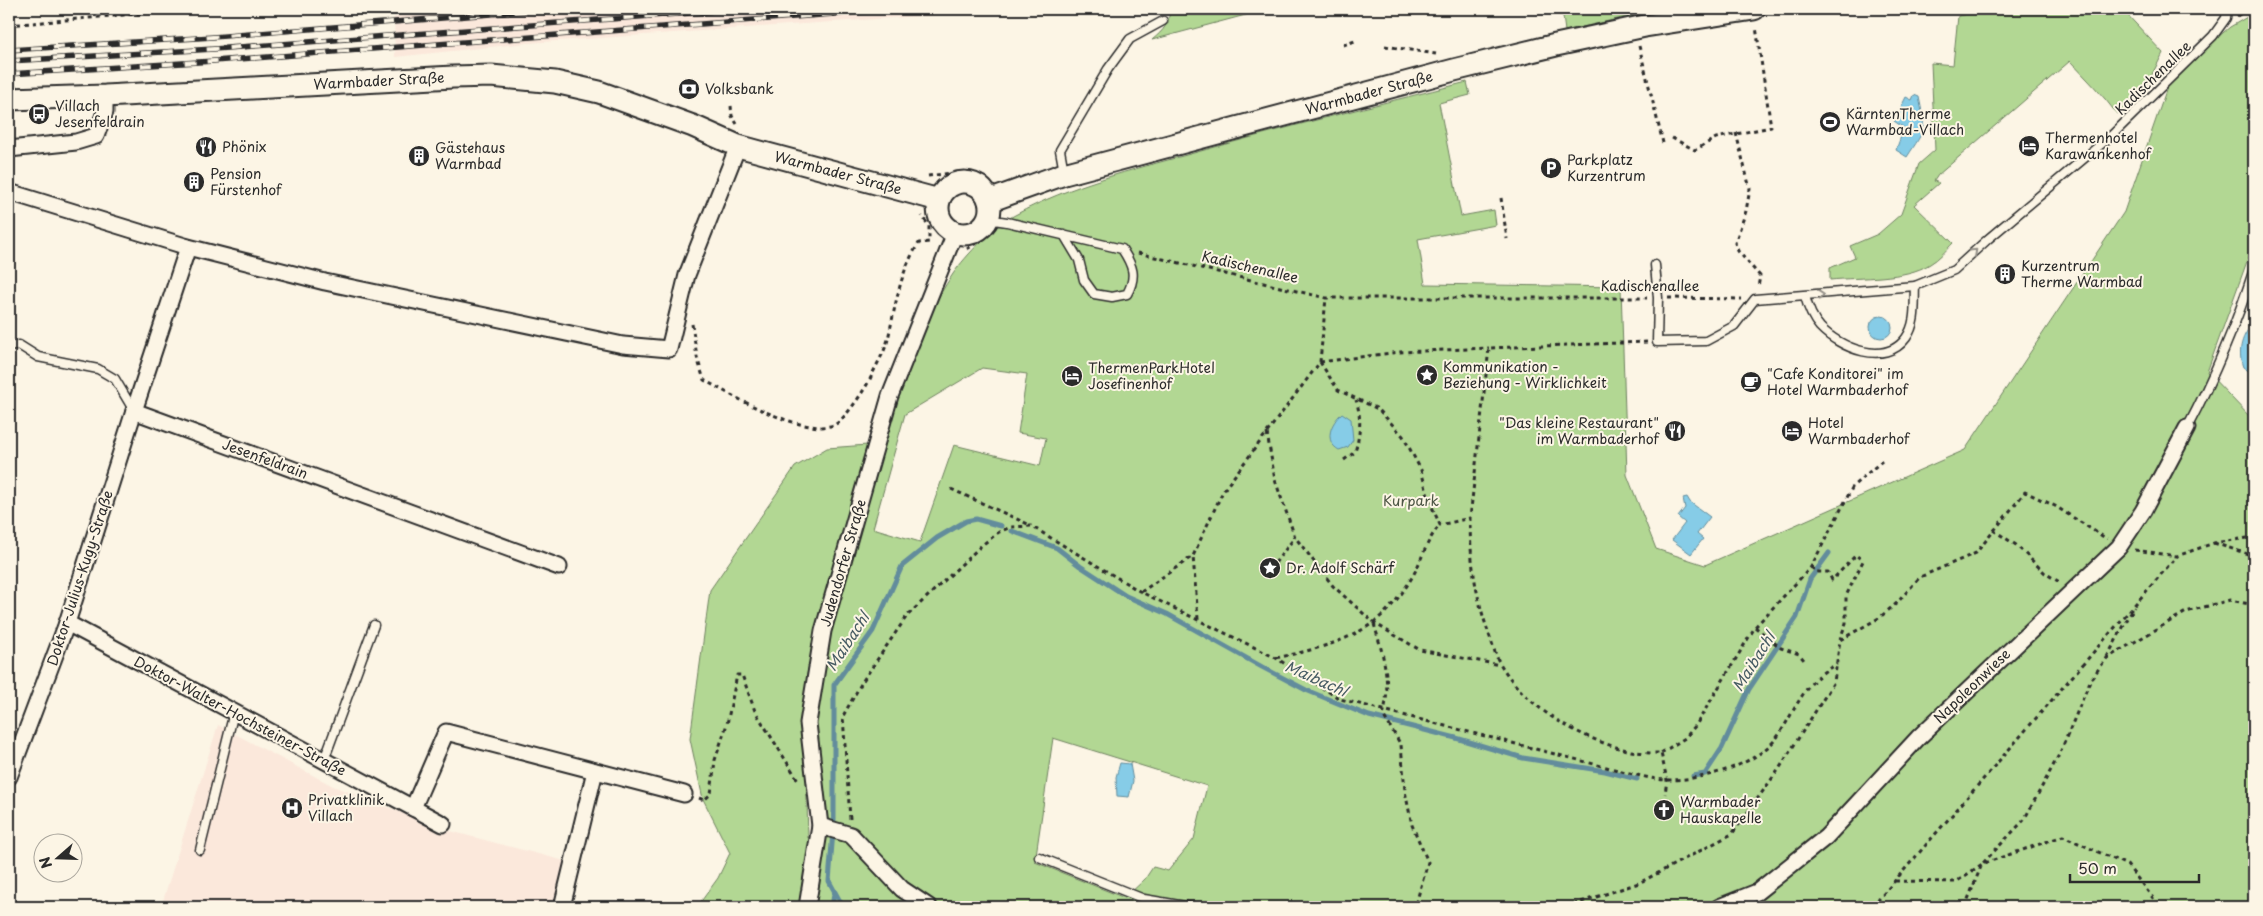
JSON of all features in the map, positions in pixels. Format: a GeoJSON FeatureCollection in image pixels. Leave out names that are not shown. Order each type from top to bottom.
{"type":"FeatureCollection","features":[{"type":"Feature","properties":{"kind":"street","name":"Warmbader Straße"},"geometry":{"type":"LineString","coordinates":[[955,232],[962,234],[977,231],[992,214],[1064,174],[1454,70],[1556,45],[1645,26],[1754,15]]}},
{"type":"Feature","properties":{"kind":"street","name":"Warmbader Straße"},"geometry":{"type":"LineString","coordinates":[[9,99],[105,96],[491,76],[555,82],[599,92],[693,126],[738,146],[939,200]]}},
{"type":"Feature","properties":{"kind":"street"},"geometry":{"type":"LineString","coordinates":[[9,149],[76,142],[96,136],[105,112],[105,96]]}},
{"type":"Feature","properties":{"kind":"street"},"geometry":{"type":"LineString","coordinates":[[9,192],[188,247],[325,282],[623,345],[669,349],[687,275],[738,146]]}},
{"type":"Feature","properties":{"kind":"street"},"geometry":{"type":"LineString","coordinates":[[955,232],[942,223],[938,208],[939,200],[948,187],[964,182],[979,187],[992,214]]}},
{"type":"Feature","properties":{"kind":"street","name":"Judendorfer Straße"},"geometry":{"type":"LineString","coordinates":[[807,907],[823,827],[808,723],[823,631],[890,396],[955,232]]}},
{"type":"Feature","properties":{"kind":"street"},"geometry":{"type":"LineString","coordinates":[[134,411],[188,247]]}},
{"type":"Feature","properties":{"kind":"street","name":"Jesenfeldrain"},"geometry":{"type":"LineString","coordinates":[[134,411],[559,567]]}},
{"type":"Feature","properties":{"kind":"street","name":"Doktor-Julius-Kugy-Straße"},"geometry":{"type":"LineString","coordinates":[[9,777],[15,742],[67,623],[134,411]]}},
{"type":"Feature","properties":{"kind":"street","name":"Napoleonwiese"},"geometry":{"type":"LineString","coordinates":[[1719,907],[1757,892],[1826,837],[1918,738],[2118,547],[2143,510],[2188,428]]}},
{"type":"Feature","properties":{"kind":"street","name":"Doktor-Walter-Hochsteiner-Straße"},"geometry":{"type":"LineString","coordinates":[[67,623],[443,824]]}},
{"type":"Feature","properties":{"kind":"street"},"geometry":{"type":"LineString","coordinates":[[413,808],[446,732],[684,794]]}},
{"type":"Feature","properties":{"kind":"street"},"geometry":{"type":"LineString","coordinates":[[562,907],[595,771]]}},
{"type":"Feature","properties":{"kind":"street"},"geometry":{"type":"LineString","coordinates":[[823,827],[846,833],[902,889],[929,907]]}},
{"type":"Feature","properties":{"kind":"lane","name":"Kadischenallee"},"geometry":{"type":"LineString","coordinates":[[1755,299],[1915,286],[1954,270],[1988,238],[2112,135],[2214,36],[2226,18],[2227,9]]}},
{"type":"Feature","properties":{"kind":"lane"},"geometry":{"type":"LineString","coordinates":[[1064,174],[1060,150],[1108,69],[1130,39],[1163,21]]}},
{"type":"Feature","properties":{"kind":"lane"},"geometry":{"type":"LineString","coordinates":[[992,214],[1064,235],[1122,249],[1131,263],[1133,282],[1127,294],[1112,297],[1094,294],[1084,280],[1079,260],[1064,235]]}},
{"type":"Feature","properties":{"kind":"lane"},"geometry":{"type":"LineString","coordinates":[[1655,265],[1658,298],[1657,342],[1706,341],[1734,326],[1755,299]]}},
{"type":"Feature","properties":{"kind":"lane"},"geometry":{"type":"LineString","coordinates":[[2188,428],[2211,383],[2237,323],[2254,269]]}},
{"type":"Feature","properties":{"kind":"lane"},"geometry":{"type":"LineString","coordinates":[[1805,296],[1811,314],[1831,336],[1860,350],[1883,352],[1901,344],[1907,337],[1915,314],[1915,286]]}},
{"type":"Feature","properties":{"kind":"lane"},"geometry":{"type":"LineString","coordinates":[[9,347],[18,346],[38,357],[98,369],[115,379],[134,411]]}},
{"type":"Feature","properties":{"kind":"lane"},"geometry":{"type":"LineString","coordinates":[[324,760],[374,625]]}},
{"type":"Feature","properties":{"kind":"lane"},"geometry":{"type":"LineString","coordinates":[[200,850],[234,712]]}},
{"type":"Feature","properties":{"kind":"lane"},"geometry":{"type":"LineString","coordinates":[[1039,857],[1144,899],[1191,907]]}},
{"type":"Feature","properties":{"kind":"path"},"geometry":{"type":"LineString","coordinates":[[9,25],[191,9]]}},
{"type":"Feature","properties":{"kind":"path"},"geometry":{"type":"LineString","coordinates":[[1672,138],[1695,150],[1716,138],[1771,127],[1754,15]]}},
{"type":"Feature","properties":{"kind":"path"},"geometry":{"type":"LineString","coordinates":[[1342,45],[1358,40]]}},
{"type":"Feature","properties":{"kind":"path"},"geometry":{"type":"LineString","coordinates":[[1385,46],[1444,55]]}},
{"type":"Feature","properties":{"kind":"path"},"geometry":{"type":"LineString","coordinates":[[1736,133],[1750,189],[1746,211],[1735,238],[1735,243],[1738,251],[1760,276],[1755,299]]}},
{"type":"Feature","properties":{"kind":"path"},"geometry":{"type":"LineString","coordinates":[[924,177],[951,173],[975,174],[987,181],[994,180]]}},
{"type":"Feature","properties":{"kind":"path"},"geometry":{"type":"LineString","coordinates":[[1501,198],[1506,239]]}},
{"type":"Feature","properties":{"kind":"path"},"geometry":{"type":"LineString","coordinates":[[692,321],[697,357],[704,380],[749,405],[788,420],[822,428],[836,424],[864,392],[887,342],[898,285],[919,243],[929,242],[929,226],[919,214]]}},
{"type":"Feature","properties":{"kind":"path"},"geometry":{"type":"LineString","coordinates":[[964,252],[968,247],[986,237],[992,214]]}},
{"type":"Feature","properties":{"kind":"path","name":"Kadischenallee"},"geometry":{"type":"LineString","coordinates":[[1122,249],[1326,298],[1755,299]]}},
{"type":"Feature","properties":{"kind":"path"},"geometry":{"type":"LineString","coordinates":[[1198,619],[1193,556],[1223,491],[1320,362],[1326,298]]}},
{"type":"Feature","properties":{"kind":"path"},"geometry":{"type":"LineString","coordinates":[[1320,362],[1400,352],[1657,342]]}},
{"type":"Feature","properties":{"kind":"path"},"geometry":{"type":"LineString","coordinates":[[1489,348],[1470,518],[1472,568],[1480,610],[1500,665],[1525,696],[1549,715],[1577,732],[1632,751],[1661,753],[1685,738],[1696,725],[1755,626],[1811,567],[1853,486],[1882,461]]}},
{"type":"Feature","properties":{"kind":"path"},"geometry":{"type":"LineString","coordinates":[[1320,362],[1338,390],[1378,410],[1403,436],[1421,470],[1429,500],[1440,525]]}},
{"type":"Feature","properties":{"kind":"path"},"geometry":{"type":"LineString","coordinates":[[1344,460],[1355,452],[1360,431],[1360,413],[1356,399]]}},
{"type":"Feature","properties":{"kind":"path"},"geometry":{"type":"LineString","coordinates":[[1267,432],[1275,480],[1295,537],[1333,586],[1374,624],[1420,650],[1500,665]]}},
{"type":"Feature","properties":{"kind":"path"},"geometry":{"type":"LineString","coordinates":[[951,489],[1031,526],[1141,592],[1276,658],[1340,699],[1641,776],[1667,780],[1708,776],[1753,759],[1777,738],[1802,692],[1826,670],[1837,664]]}},
{"type":"Feature","properties":{"kind":"path"},"geometry":{"type":"LineString","coordinates":[[1840,640],[1880,618],[1897,603],[1920,577],[1976,553],[2025,492],[2056,506],[2094,528],[2118,547],[2177,556],[2214,543],[2254,537]]}},
{"type":"Feature","properties":{"kind":"path"},"geometry":{"type":"LineString","coordinates":[[1276,658],[1339,642],[1374,624],[1398,599],[1412,578],[1423,549],[1440,525],[1470,518]]}},
{"type":"Feature","properties":{"kind":"path"},"geometry":{"type":"LineString","coordinates":[[846,833],[844,716],[862,682],[907,616],[999,532],[1011,527],[1031,526]]}},
{"type":"Feature","properties":{"kind":"path"},"geometry":{"type":"LineString","coordinates":[[1993,530],[2016,545],[2045,573],[2073,590]]}},
{"type":"Feature","properties":{"kind":"path"},"geometry":{"type":"LineString","coordinates":[[1275,563],[1295,537]]}},
{"type":"Feature","properties":{"kind":"path"},"geometry":{"type":"LineString","coordinates":[[2214,543],[2254,556]]}},
{"type":"Feature","properties":{"kind":"path"},"geometry":{"type":"LineString","coordinates":[[1566,907],[1639,883],[1732,834],[1779,769],[1834,682],[1840,640],[1846,623],[1846,596],[1863,561],[1856,555],[1832,580],[1828,572],[1818,572],[1811,567]]}},
{"type":"Feature","properties":{"kind":"path"},"geometry":{"type":"LineString","coordinates":[[1141,592],[1193,556]]}},
{"type":"Feature","properties":{"kind":"path"},"geometry":{"type":"LineString","coordinates":[[1872,907],[2177,556]]}},
{"type":"Feature","properties":{"kind":"path"},"geometry":{"type":"LineString","coordinates":[[2107,658],[2186,612],[2230,600],[2254,605]]}},
{"type":"Feature","properties":{"kind":"path"},"geometry":{"type":"LineString","coordinates":[[1896,881],[1956,882],[1982,864],[2024,820],[2060,753],[2092,679],[2107,658],[2136,602]]}},
{"type":"Feature","properties":{"kind":"path"},"geometry":{"type":"LineString","coordinates":[[1374,624],[1383,654],[1388,692],[1383,715],[1401,746],[1412,825],[1428,862],[1415,907]]}},
{"type":"Feature","properties":{"kind":"path"},"geometry":{"type":"LineString","coordinates":[[1755,626],[1772,642],[1781,648],[1799,654],[1804,660]]}},
{"type":"Feature","properties":{"kind":"path"},"geometry":{"type":"LineString","coordinates":[[684,794],[704,800],[711,794],[715,760],[726,724],[737,675],[742,675],[755,711],[788,762],[801,789]]}},
{"type":"Feature","properties":{"kind":"path"},"geometry":{"type":"LineString","coordinates":[[1661,753],[1667,780],[1665,794]]}},
{"type":"Feature","properties":{"kind":"path"},"geometry":{"type":"LineString","coordinates":[[1965,907],[1982,864],[2063,836],[2127,865],[2160,907]]}},
{"type":"Feature","properties":{"kind":"shaded area"},"geometry":{"type":"Polygon","coordinates":[[[437,9],[1022,9],[528,43],[395,57],[394,14],[437,9]]]}},
{"type":"Feature","properties":{"kind":"shaded area","name":"Privatklinik Villach"},"geometry":{"type":"Polygon","coordinates":[[[218,725],[333,786],[450,831],[565,861],[554,907],[161,907],[218,725]]]}},
{"type":"Feature","properties":{"kind":"green space"},"geometry":{"type":"Polygon","coordinates":[[[1170,9],[1268,9],[1152,40],[1165,26],[1170,9]]]}},
{"type":"Feature","properties":{"kind":"green space"},"geometry":{"type":"Polygon","coordinates":[[[1562,9],[1648,9],[1648,12],[1565,31],[1562,9]]]}},
{"type":"Feature","properties":{"kind":"green space"},"geometry":{"type":"Polygon","coordinates":[[[1991,9],[2122,9],[2163,53],[2142,94],[2117,114],[2070,61],[1938,175],[1934,181],[1939,183],[1914,205],[1953,243],[1939,257],[1930,264],[1908,273],[1882,277],[1830,280],[1830,268],[1855,257],[1850,246],[1878,234],[1901,214],[1919,164],[1935,150],[1931,63],[1953,65],[1958,16],[1991,9]]]}},
{"type":"Feature","properties":{"kind":"green space","name":"Kurpark"},"geometry":{"type":"Polygon","coordinates":[[[2254,13],[2254,242],[2207,372],[2254,419],[2254,907],[697,907],[718,878],[730,853],[703,799],[690,739],[710,590],[795,467],[827,448],[881,444],[911,356],[941,294],[953,274],[973,250],[990,233],[1015,215],[1057,195],[1123,172],[1467,82],[1470,95],[1439,103],[1461,216],[1494,210],[1496,225],[1418,239],[1425,284],[1621,287],[1627,475],[1656,549],[1705,565],[1965,450],[2124,212],[2171,76],[2230,27],[2254,13]],[[982,368],[905,414],[873,528],[920,542],[954,445],[1040,466],[1046,438],[1018,433],[1027,374],[982,368]],[[815,636],[807,674],[805,726],[808,838],[825,816],[815,721],[815,636]],[[1053,738],[1035,862],[1125,898],[1145,879],[1153,867],[1168,871],[1194,839],[1207,786],[1053,738]]]}},
{"type":"Feature","properties":{"kind":"water"},"geometry":{"type":"Polygon","coordinates":[[[1914,95],[1919,97],[1923,129],[1907,157],[1896,150],[1904,128],[1894,121],[1906,97],[1912,100],[1914,95]]]}},
{"type":"Feature","properties":{"kind":"water"},"geometry":{"type":"Polygon","coordinates":[[[1881,316],[1889,319],[1892,327],[1889,335],[1881,338],[1873,335],[1870,327],[1873,319],[1881,316]]]}},
{"type":"Feature","properties":{"kind":"water"},"geometry":{"type":"Polygon","coordinates":[[[2254,323],[2254,375],[2243,367],[2240,355],[2246,332],[2254,323]]]}},
{"type":"Feature","properties":{"kind":"water"},"geometry":{"type":"Polygon","coordinates":[[[1342,413],[1351,419],[1353,440],[1348,447],[1339,450],[1331,442],[1330,432],[1342,413]]]}},
{"type":"Feature","properties":{"kind":"water"},"geometry":{"type":"Polygon","coordinates":[[[1687,497],[1690,502],[1710,517],[1697,534],[1703,539],[1691,554],[1672,540],[1685,523],[1678,517],[1685,508],[1683,498],[1687,497]]]}},
{"type":"Feature","properties":{"kind":"water"},"geometry":{"type":"Polygon","coordinates":[[[1120,763],[1130,764],[1133,781],[1129,797],[1117,796],[1116,777],[1120,763]]]}},
{"type":"Feature","properties":{"kind":"waterway","name":"Maibachl"},"geometry":{"type":"LineString","coordinates":[[843,907],[829,881],[834,819],[834,685],[873,631],[902,566],[937,538],[966,521],[976,519],[1001,526]]}},
{"type":"Feature","properties":{"kind":"waterway","name":"Maibachl"},"geometry":{"type":"LineString","coordinates":[[1012,531],[1057,548],[1080,566],[1126,596],[1167,614],[1306,690],[1369,716],[1456,738],[1523,758],[1605,771],[1637,779]]}},
{"type":"Feature","properties":{"kind":"waterway","name":"Maibachl"},"geometry":{"type":"LineString","coordinates":[[1693,776],[1705,774],[1722,748],[1749,689],[1797,617],[1810,579],[1829,553]]}},
{"type":"Feature","properties":{"kind":"waterway"},"geometry":{"type":"LineString","coordinates":[[832,907],[834,894]]}},
{"type":"Feature","properties":{"kind":"railway"},"geometry":{"type":"LineString","coordinates":[[9,50],[213,37],[551,9]]}},
{"type":"Feature","properties":{"kind":"railway"},"geometry":{"type":"LineString","coordinates":[[9,61],[214,49],[744,9]]}},
{"type":"Feature","properties":{"kind":"railway"},"geometry":{"type":"LineString","coordinates":[[9,74],[214,61],[900,9]]}},
{"type":"Feature","properties":{"kind":"place","name":"Volksbank"},"geometry":{"type":"Point","coordinates":[689,89]}},
{"type":"Feature","properties":{"kind":"place","name":"Villach Jesenfeldrain"},"geometry":{"type":"Point","coordinates":[39,114]}},
{"type":"Feature","properties":{"kind":"place","name":"KärntenTherme Warmbad-Villach"},"geometry":{"type":"Point","coordinates":[1830,122]}},
{"type":"Feature","properties":{"kind":"place","name":"Thermenhotel Karawankenhof"},"geometry":{"type":"Point","coordinates":[2029,146]}},
{"type":"Feature","properties":{"kind":"place","name":"Phönix"},"geometry":{"type":"Point","coordinates":[206,147]}},
{"type":"Feature","properties":{"kind":"place","name":"Gästehaus Warmbad"},"geometry":{"type":"Point","coordinates":[419,156]}},
{"type":"Feature","properties":{"kind":"place","name":"Parkplatz Kurzentrum"},"geometry":{"type":"Point","coordinates":[1551,168]}},
{"type":"Feature","properties":{"kind":"place","name":"Pension Fürstenhof"},"geometry":{"type":"Point","coordinates":[194,182]}},
{"type":"Feature","properties":{"kind":"place","name":"Kurzentrum Therme Warmbad"},"geometry":{"type":"Point","coordinates":[2005,274]}},
{"type":"Feature","properties":{"kind":"place","name":"Kommunikation - Beziehung - Wirklichkeit"},"geometry":{"type":"Point","coordinates":[1427,375]}},
{"type":"Feature","properties":{"kind":"place","name":"ThermenParkHotel Josefinenhof"},"geometry":{"type":"Point","coordinates":[1072,376]}},
{"type":"Feature","properties":{"kind":"place","name":"\"Cafe Konditorei\" im Hotel Warmbaderhof"},"geometry":{"type":"Point","coordinates":[1751,382]}},
{"type":"Feature","properties":{"kind":"place","name":"\"Das kleine Restaurant\" im Warmbaderhof"},"geometry":{"type":"Point","coordinates":[1675,431]}},
{"type":"Feature","properties":{"kind":"place","name":"Hotel Warmbaderhof"},"geometry":{"type":"Point","coordinates":[1792,431]}},
{"type":"Feature","properties":{"kind":"place","name":"Dr. Adolf Schärf"},"geometry":{"type":"Point","coordinates":[1270,568]}},
{"type":"Feature","properties":{"kind":"place","name":"Privatklinik Villach"},"geometry":{"type":"Point","coordinates":[292,808]}},
{"type":"Feature","properties":{"kind":"place","name":"Warmbader Hauskapelle"},"geometry":{"type":"Point","coordinates":[1664,810]}}]}
